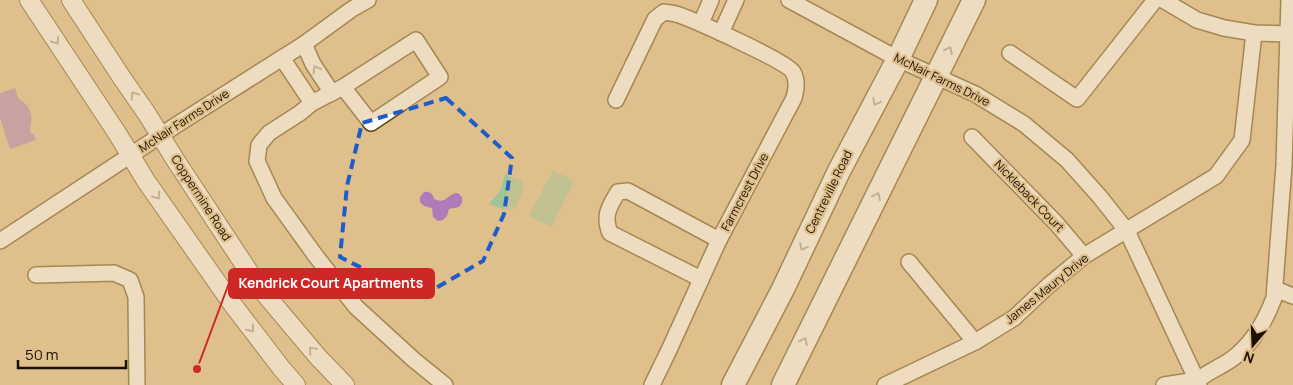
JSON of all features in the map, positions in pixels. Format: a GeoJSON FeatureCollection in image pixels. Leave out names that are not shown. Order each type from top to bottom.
{"type":"FeatureCollection","features":[{"type":"Feature","properties":{"kind":"main road","name":"Centreville Road"},"geometry":{"type":"LineString","coordinates":[[733,385],[783,289],[839,171],[898,59],[926,0]]}},
{"type":"Feature","properties":{"kind":"main road"},"geometry":{"type":"LineString","coordinates":[[783,385],[974,0]]}},
{"type":"Feature","properties":{"kind":"street"},"geometry":{"type":"LineString","coordinates":[[29,0],[117,132],[146,181],[233,305],[282,370],[296,385]]}},
{"type":"Feature","properties":{"kind":"street","name":"Coppermine Road"},"geometry":{"type":"LineString","coordinates":[[71,0],[260,287],[318,357],[345,385]]}},
{"type":"Feature","properties":{"kind":"street","name":"McNair Farms Drive"},"geometry":{"type":"LineString","coordinates":[[0,241],[304,44],[368,0]]}},
{"type":"Feature","properties":{"kind":"street"},"geometry":{"type":"LineString","coordinates":[[700,23],[711,0]]}},
{"type":"Feature","properties":{"kind":"street"},"geometry":{"type":"LineString","coordinates":[[721,33],[736,0]]}},
{"type":"Feature","properties":{"kind":"street","name":"McNair Farms Drive"},"geometry":{"type":"LineString","coordinates":[[789,0],[898,59],[975,94],[1024,124],[1067,160],[1127,231],[1196,383]]}},
{"type":"Feature","properties":{"kind":"street"},"geometry":{"type":"LineString","coordinates":[[1010,53],[1077,99],[1155,0]]}},
{"type":"Feature","properties":{"kind":"street"},"geometry":{"type":"LineString","coordinates":[[1163,0],[1197,20],[1224,28],[1254,33],[1290,34]]}},
{"type":"Feature","properties":{"kind":"street"},"geometry":{"type":"LineString","coordinates":[[1164,385],[1196,383],[1230,360],[1244,348],[1268,316],[1274,298],[1288,165],[1289,0]]}},
{"type":"Feature","properties":{"kind":"street","name":"Farmcrest Drive"},"geometry":{"type":"LineString","coordinates":[[616,100],[655,19],[664,12],[676,14],[700,23],[775,59],[793,71],[797,84],[794,98],[719,240],[652,385]]}},
{"type":"Feature","properties":{"kind":"street","name":"James Maury Drive"},"geometry":{"type":"LineString","coordinates":[[885,385],[975,342],[1014,318],[1084,256],[1216,176],[1242,140],[1254,33]]}},
{"type":"Feature","properties":{"kind":"street"},"geometry":{"type":"LineString","coordinates":[[304,44],[313,64],[337,90],[371,123],[440,77],[416,40],[337,90],[312,103],[270,132],[259,145],[257,161],[274,198],[315,255],[356,307],[414,360],[445,385]]}},
{"type":"Feature","properties":{"kind":"street"},"geometry":{"type":"LineString","coordinates":[[282,58],[312,103]]}},
{"type":"Feature","properties":{"kind":"street","name":"Nickleback Court"},"geometry":{"type":"LineString","coordinates":[[972,137],[1056,223],[1084,256]]}},
{"type":"Feature","properties":{"kind":"street"},"geometry":{"type":"LineString","coordinates":[[701,279],[610,233],[606,222],[610,207],[618,192],[628,190],[719,240]]}},
{"type":"Feature","properties":{"kind":"street"},"geometry":{"type":"LineString","coordinates":[[909,262],[975,342]]}},
{"type":"Feature","properties":{"kind":"street"},"geometry":{"type":"LineString","coordinates":[[36,275],[114,273],[130,280],[136,296],[137,385]]}},
{"type":"Feature","properties":{"kind":"street"},"geometry":{"type":"LineString","coordinates":[[1275,289],[1293,296]]}},
{"type":"Feature","properties":{"kind":"highlighted area"},"geometry":{"type":"Polygon","coordinates":[[[446,98],[512,158],[504,214],[483,261],[420,297],[340,257],[347,186],[362,123],[446,98]]]}},
{"type":"Feature","properties":{"kind":"green space"},"geometry":{"type":"Polygon","coordinates":[[[553,170],[574,181],[551,227],[529,216],[553,170]]]}},
{"type":"Feature","properties":{"kind":"green space"},"geometry":{"type":"Polygon","coordinates":[[[505,174],[522,181],[524,189],[515,208],[506,210],[489,204],[500,191],[505,174]]]}},
{"type":"Feature","properties":{"kind":"shaded area"},"geometry":{"type":"Polygon","coordinates":[[[15,88],[19,99],[29,109],[31,115],[30,131],[31,134],[34,134],[36,140],[10,149],[0,118],[0,93],[15,88]]]}},
{"type":"Feature","properties":{"kind":"shaded area"},"geometry":{"type":"Polygon","coordinates":[[[424,192],[429,192],[433,195],[434,199],[442,201],[458,193],[462,197],[462,203],[459,207],[449,209],[447,216],[443,220],[438,221],[433,217],[432,208],[424,206],[420,202],[420,197],[424,192]]]}},
{"type":"Feature","properties":{"kind":"place","name":"Kendrick Court Apartments"},"geometry":{"type":"Point","coordinates":[197,369]}}]}
